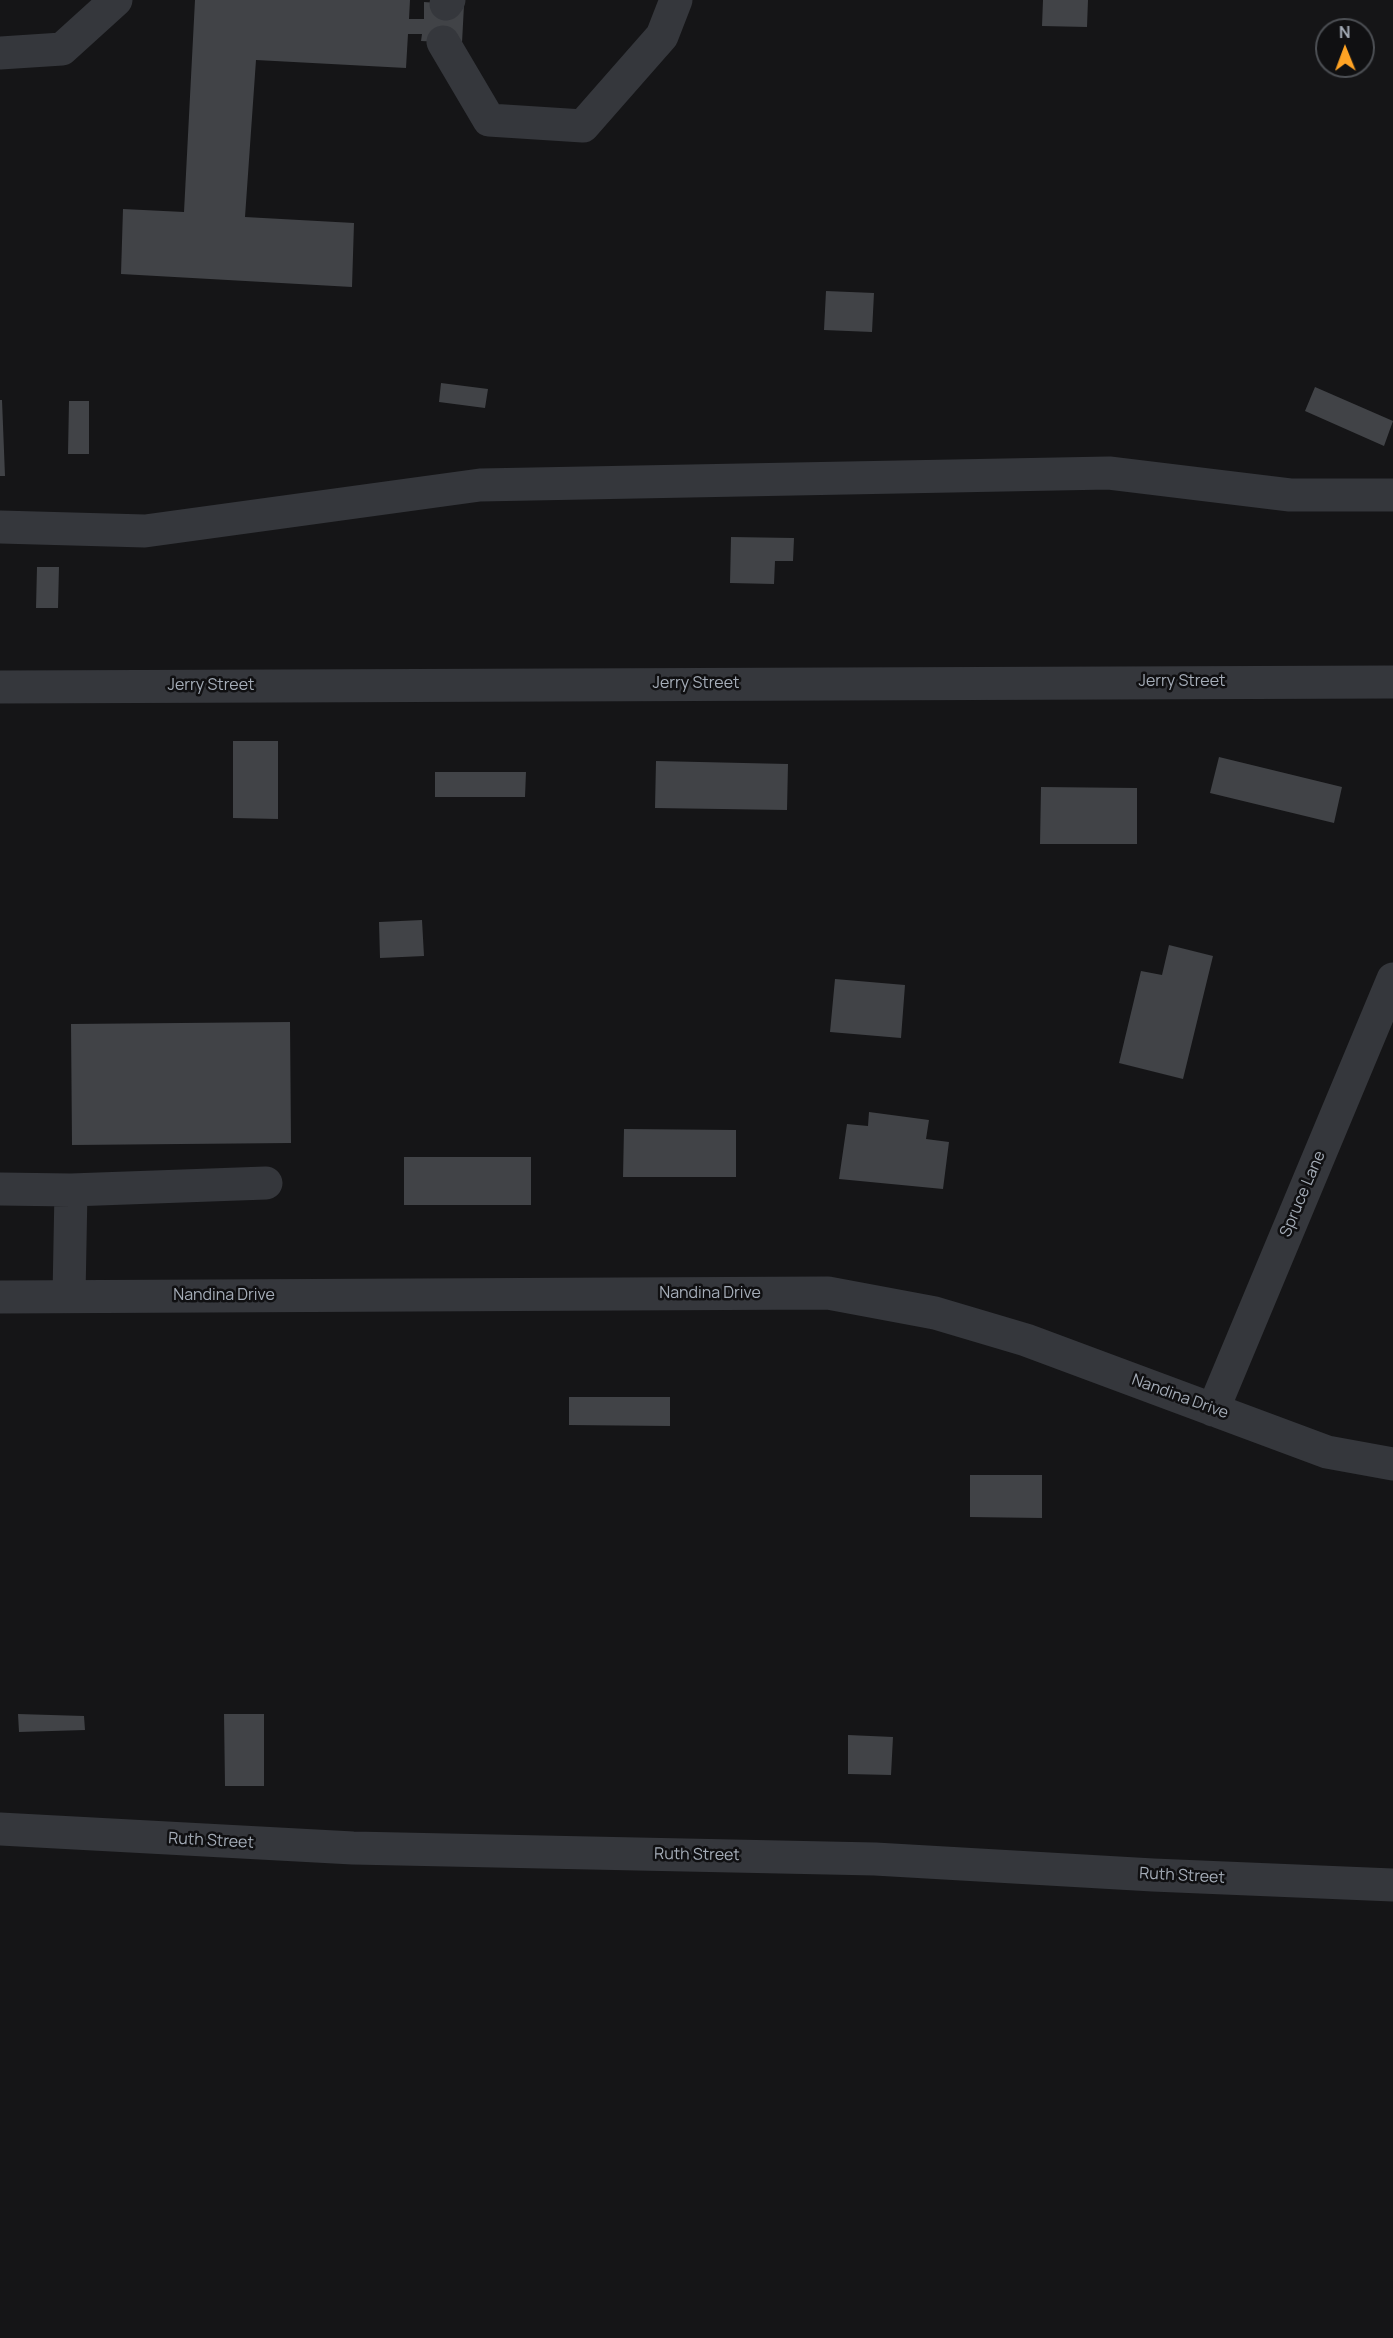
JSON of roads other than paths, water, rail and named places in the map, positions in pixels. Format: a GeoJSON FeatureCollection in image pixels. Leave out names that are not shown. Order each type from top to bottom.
{"type":"FeatureCollection","features":[{"type":"Feature","properties":{"kind":"street"},"geometry":{"type":"LineString","coordinates":[[0,53],[62,49],[116,0]]}},
{"type":"Feature","properties":{"kind":"street"},"geometry":{"type":"LineString","coordinates":[[443,42],[489,120],[583,126],[662,36],[676,0]]}},
{"type":"Feature","properties":{"kind":"street"},"geometry":{"type":"LineString","coordinates":[[0,527],[145,531],[492,485],[1109,473],[1290,495],[1393,495]]}},
{"type":"Feature","properties":{"kind":"street","name":"Jerry Street"},"geometry":{"type":"LineString","coordinates":[[0,687],[1393,682]]}},
{"type":"Feature","properties":{"kind":"street","name":"Spruce Lane"},"geometry":{"type":"LineString","coordinates":[[1213,1410],[1393,978]]}},
{"type":"Feature","properties":{"kind":"street"},"geometry":{"type":"LineString","coordinates":[[0,1189],[71,1190],[266,1183]]}},
{"type":"Feature","properties":{"kind":"street"},"geometry":{"type":"LineString","coordinates":[[69,1296],[71,1190]]}},
{"type":"Feature","properties":{"kind":"street","name":"Nandina Drive"},"geometry":{"type":"LineString","coordinates":[[0,1296],[828,1293],[935,1313],[1026,1340],[1327,1452],[1393,1464]]}},
{"type":"Feature","properties":{"kind":"street","name":"Ruth Street"},"geometry":{"type":"LineString","coordinates":[[0,1829],[353,1848],[875,1859],[1153,1875],[1393,1885]]}}]}
